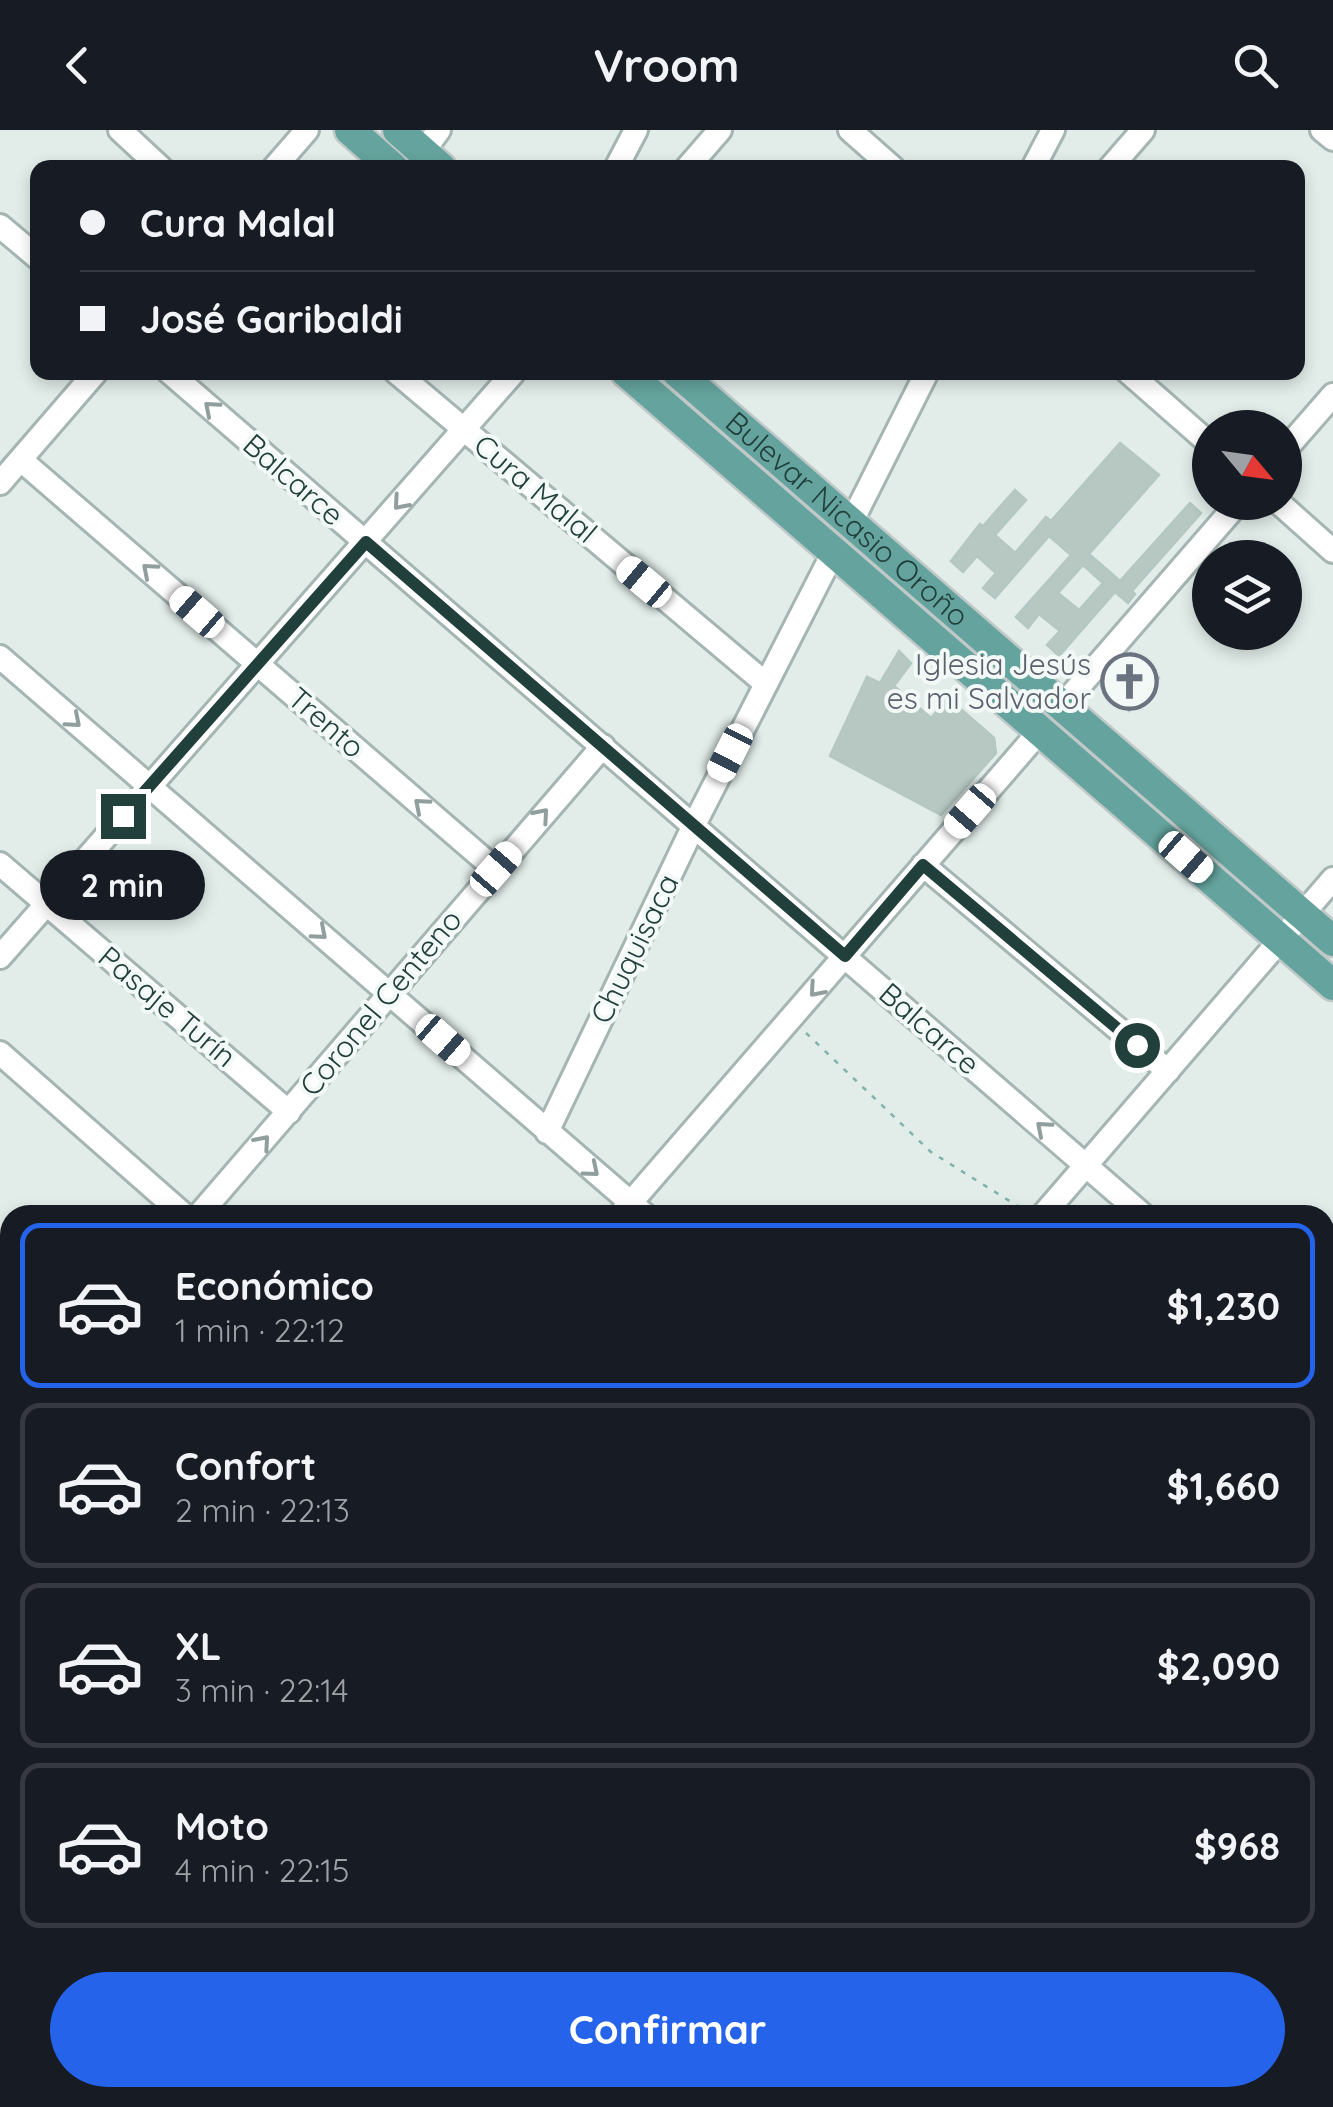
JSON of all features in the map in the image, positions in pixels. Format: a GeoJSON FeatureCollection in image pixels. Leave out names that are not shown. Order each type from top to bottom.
{"type":"FeatureCollection","features":[{"type":"Feature","properties":{"kind":"main road"},"geometry":{"type":"LineString","coordinates":[[350,130],[384,160]]}},
{"type":"Feature","properties":{"kind":"main road"},"geometry":{"type":"LineString","coordinates":[[398,130],[435,150]]}},
{"type":"Feature","properties":{"kind":"main road","name":"Bulevar Nicasio Oroño"},"geometry":{"type":"LineString","coordinates":[[635,380],[1333,984]]}},
{"type":"Feature","properties":{"kind":"main road","name":"Bulevar Nicasio Oroño"},"geometry":{"type":"LineString","coordinates":[[686,380],[1333,940]]}},
{"type":"Feature","properties":{"kind":"street"},"geometry":{"type":"LineString","coordinates":[[120,130],[152,160]]}},
{"type":"Feature","properties":{"kind":"street"},"geometry":{"type":"LineString","coordinates":[[281,160],[307,130]]}},
{"type":"Feature","properties":{"kind":"street"},"geometry":{"type":"LineString","coordinates":[[620,160],[636,130]]}},
{"type":"Feature","properties":{"kind":"street"},"geometry":{"type":"LineString","coordinates":[[694,160],[720,130]]}},
{"type":"Feature","properties":{"kind":"street"},"geometry":{"type":"LineString","coordinates":[[850,130],[884,160]]}},
{"type":"Feature","properties":{"kind":"street"},"geometry":{"type":"LineString","coordinates":[[1038,160],[1052,130]]}},
{"type":"Feature","properties":{"kind":"street"},"geometry":{"type":"LineString","coordinates":[[1117,160],[1143,130]]}},
{"type":"Feature","properties":{"kind":"street"},"geometry":{"type":"LineString","coordinates":[[1322,130],[1333,139]]}},
{"type":"Feature","properties":{"kind":"street"},"geometry":{"type":"LineString","coordinates":[[4,239],[30,254]]}},
{"type":"Feature","properties":{"kind":"street"},"geometry":{"type":"LineString","coordinates":[[0,483],[89,380]]}},
{"type":"Feature","properties":{"kind":"street","name":"Balcarce"},"geometry":{"type":"LineString","coordinates":[[178,380],[695,823],[1131,1205]]}},
{"type":"Feature","properties":{"kind":"street","name":"Cura Malal"},"geometry":{"type":"LineString","coordinates":[[405,380],[765,683]]}},
{"type":"Feature","properties":{"kind":"street"},"geometry":{"type":"LineString","coordinates":[[0,957],[507,380]]}},
{"type":"Feature","properties":{"kind":"street"},"geometry":{"type":"LineString","coordinates":[[851,523],[921,380]]}},
{"type":"Feature","properties":{"kind":"street"},"geometry":{"type":"LineString","coordinates":[[1137,380],[1192,428]]}},
{"type":"Feature","properties":{"kind":"street"},"geometry":{"type":"LineString","coordinates":[[1302,430],[1333,394]]}},
{"type":"Feature","properties":{"kind":"street","name":"Trento"},"geometry":{"type":"LineString","coordinates":[[21,460],[496,869]]}},
{"type":"Feature","properties":{"kind":"street"},"geometry":{"type":"LineString","coordinates":[[1062,706],[1223,520]]}},
{"type":"Feature","properties":{"kind":"street"},"geometry":{"type":"LineString","coordinates":[[1298,520],[1333,551]]}},
{"type":"Feature","properties":{"kind":"street","name":"Chuquisaca"},"geometry":{"type":"LineString","coordinates":[[547,1132],[695,823],[833,553]]}},
{"type":"Feature","properties":{"kind":"street"},"geometry":{"type":"LineString","coordinates":[[0,657],[391,994],[626,1205]]}},
{"type":"Feature","properties":{"kind":"street"},"geometry":{"type":"LineString","coordinates":[[637,1205],[791,1018],[1040,731]]}},
{"type":"Feature","properties":{"kind":"street","name":"Coronel Centeno"},"geometry":{"type":"LineString","coordinates":[[208,1205],[603,746]]}},
{"type":"Feature","properties":{"kind":"street","name":"Pasaje Turín"},"geometry":{"type":"LineString","coordinates":[[0,864],[289,1112]]}},
{"type":"Feature","properties":{"kind":"street"},"geometry":{"type":"LineString","coordinates":[[923,865],[1168,1071]]}},
{"type":"Feature","properties":{"kind":"street"},"geometry":{"type":"LineString","coordinates":[[1052,1205],[1333,880]]}},
{"type":"Feature","properties":{"kind":"street"},"geometry":{"type":"LineString","coordinates":[[0,1054],[173,1205]]}},
{"type":"Feature","properties":{"kind":"path"},"geometry":{"type":"LineString","coordinates":[[791,1018],[931,1152],[1015,1205]]}},
{"type":"Feature","properties":{"kind":"building"},"geometry":{"type":"Polygon","coordinates":[[[1120,443],[1159,475],[1089,554],[1120,581],[1190,503],[1195,520],[1132,591],[1135,594],[1128,603],[1115,592],[1059,656],[1047,645],[1060,631],[1039,614],[1028,628],[1016,617],[1071,555],[1049,536],[995,598],[983,588],[996,573],[977,556],[963,572],[951,561],[980,524],[983,526],[1015,490],[1026,500],[995,535],[1015,553],[1046,517],[1051,521],[1120,443]],[[1083,565],[1058,593],[1079,610],[1103,583],[1083,565]]]}},
{"type":"Feature","properties":{"kind":"building"},"geometry":{"type":"Polygon","coordinates":[[[899,651],[911,663],[894,686],[931,718],[948,698],[994,738],[996,753],[941,815],[830,756],[867,677],[880,683],[899,651]]]}},
{"type":"Feature","properties":{"kind":"building","name":"Iglesia Jesús es mi Salvador"},"geometry":{"type":"Polygon","coordinates":[[[1131,653],[1159,678],[1129,711],[1101,686],[1131,653]]]}},
{"type":"Feature","properties":{"kind":"place","name":"Iglesia Jesús es mi Salvador"},"geometry":{"type":"Point","coordinates":[1130,682]}},
{"type":"Feature","properties":{"kind":"route"},"geometry":{"type":"LineString","coordinates":[[123,816],[366,542],[845,956],[923,865],[1137,1045]]}}]}
